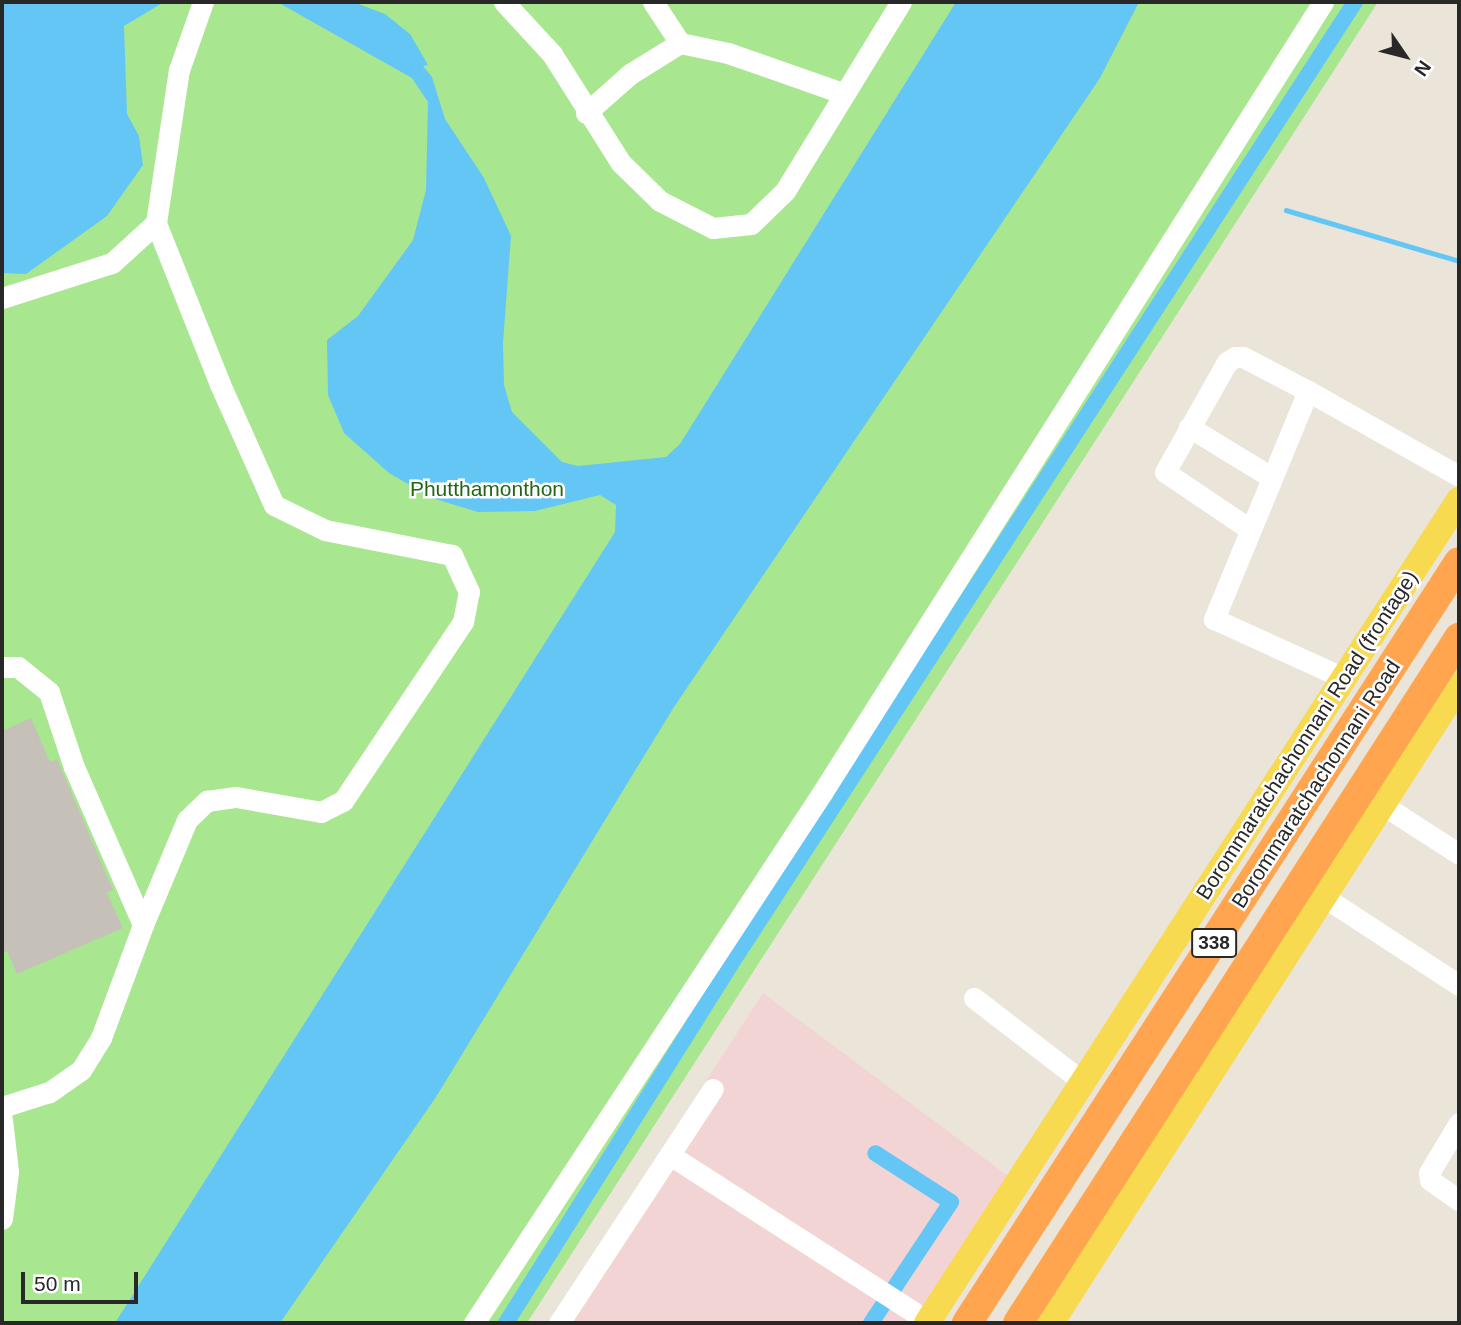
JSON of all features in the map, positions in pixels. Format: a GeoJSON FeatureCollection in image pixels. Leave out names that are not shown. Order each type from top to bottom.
{"type":"FeatureCollection","features":[{"type":"Feature","properties":{"kind":"highway","name":"Borommaratchachonnani Road"},"geometry":{"type":"LineString","coordinates":[[967,1323],[1459,562]]}},
{"type":"Feature","properties":{"kind":"highway","name":"Borommaratchachonnani Road"},"geometry":{"type":"LineString","coordinates":[[1018,1323],[1459,638]]}},
{"type":"Feature","properties":{"kind":"main road","name":"Borommaratchachonnani Road (frontage)"},"geometry":{"type":"LineString","coordinates":[[928,1322],[1459,500]]}},
{"type":"Feature","properties":{"kind":"main road"},"geometry":{"type":"LineString","coordinates":[[1051,1323],[1459,685]]}},
{"type":"Feature","properties":{"kind":"street"},"geometry":{"type":"LineString","coordinates":[[504,2],[552,54],[586,113],[621,163],[660,201],[713,228],[751,223],[785,191],[842,93],[901,2]]}},
{"type":"Feature","properties":{"kind":"street"},"geometry":{"type":"LineString","coordinates":[[653,2],[680,43],[728,54],[842,93]]}},
{"type":"Feature","properties":{"kind":"street"},"geometry":{"type":"LineString","coordinates":[[474,1323],[822,793],[1323,2]]}},
{"type":"Feature","properties":{"kind":"street"},"geometry":{"type":"LineString","coordinates":[[2,1107],[49,1092],[81,1070],[101,1038],[143,925],[187,820],[207,801],[236,797],[321,812],[342,801],[463,622],[469,592],[452,555],[325,530],[274,505],[156,223],[179,70],[202,5]]}},
{"type":"Feature","properties":{"kind":"street"},"geometry":{"type":"LineString","coordinates":[[586,113],[630,74],[680,43]]}},
{"type":"Feature","properties":{"kind":"street"},"geometry":{"type":"LineString","coordinates":[[2,299],[112,263],[156,223]]}},
{"type":"Feature","properties":{"kind":"street"},"geometry":{"type":"LineString","coordinates":[[1248,528],[1165,472],[1227,362],[1235,357],[1308,391],[1459,476]]}},
{"type":"Feature","properties":{"kind":"street"},"geometry":{"type":"LineString","coordinates":[[1308,391],[1248,528],[1214,619],[1344,678]]}},
{"type":"Feature","properties":{"kind":"street"},"geometry":{"type":"LineString","coordinates":[[1189,427],[1271,477]]}},
{"type":"Feature","properties":{"kind":"street"},"geometry":{"type":"LineString","coordinates":[[2,667],[18,667],[49,692],[74,767],[143,925]]}},
{"type":"Feature","properties":{"kind":"street"},"geometry":{"type":"LineString","coordinates":[[1383,805],[1459,854]]}},
{"type":"Feature","properties":{"kind":"street"},"geometry":{"type":"LineString","coordinates":[[1324,897],[1458,982]]}},
{"type":"Feature","properties":{"kind":"street"},"geometry":{"type":"LineString","coordinates":[[974,998],[1083,1082]]}},
{"type":"Feature","properties":{"kind":"street"},"geometry":{"type":"LineString","coordinates":[[559,1323],[713,1088]]}},
{"type":"Feature","properties":{"kind":"street"},"geometry":{"type":"LineString","coordinates":[[1459,1123],[1429,1173],[1430,1180],[1459,1200]]}},
{"type":"Feature","properties":{"kind":"street"},"geometry":{"type":"LineString","coordinates":[[2,1219],[8,1172],[3,1131]]}},
{"type":"Feature","properties":{"kind":"street"},"geometry":{"type":"LineString","coordinates":[[670,1155],[928,1322]]}},
{"type":"Feature","properties":{"kind":"shaded area"},"geometry":{"type":"Polygon","coordinates":[[[763,993],[1008,1176],[913,1323],[549,1323],[763,993]]]}},
{"type":"Feature","properties":{"kind":"green space","name":"Phutthamonthon"},"geometry":{"type":"Polygon","coordinates":[[[2,2],[1378,2],[527,1323],[2,1323],[2,2]]]}},
{"type":"Feature","properties":{"kind":"water"},"geometry":{"type":"Polygon","coordinates":[[[2,2],[164,2],[124,26],[127,114],[139,136],[143,165],[107,216],[26,274],[2,273],[2,2]]]}},
{"type":"Feature","properties":{"kind":"water"},"geometry":{"type":"Polygon","coordinates":[[[262,2],[353,2],[385,14],[410,34],[428,65],[423,66],[432,77],[445,119],[484,178],[511,236],[503,343],[504,385],[512,412],[562,462],[578,466],[666,457],[680,444],[956,2],[1139,2],[1100,78],[674,707],[436,1097],[280,1323],[115,1323],[615,532],[616,505],[600,495],[535,511],[478,512],[432,498],[389,473],[344,433],[328,395],[327,340],[358,316],[413,240],[426,190],[428,102],[412,78],[279,3],[262,2]]]}},
{"type":"Feature","properties":{"kind":"building"},"geometry":{"type":"Polygon","coordinates":[[[31,718],[50,762],[57,759],[113,890],[107,893],[123,928],[17,974],[7,951],[2,953],[2,731],[31,718]]]}},
{"type":"Feature","properties":{"kind":"waterway"},"geometry":{"type":"LineString","coordinates":[[506,1323],[739,952],[1355,2]]}},
{"type":"Feature","properties":{"kind":"waterway"},"geometry":{"type":"LineString","coordinates":[[1286,210],[1459,261]]}},
{"type":"Feature","properties":{"kind":"waterway"},"geometry":{"type":"LineString","coordinates":[[871,1323],[951,1202],[875,1153]]}}]}
